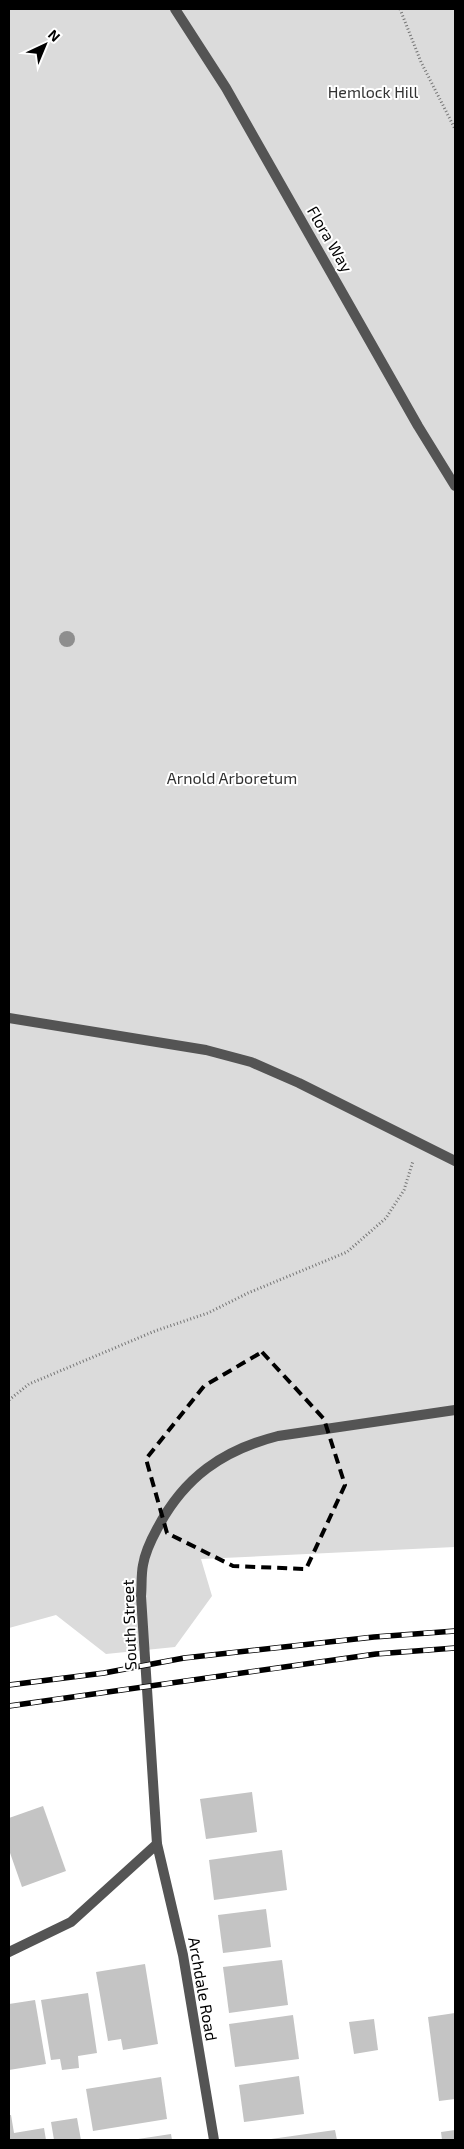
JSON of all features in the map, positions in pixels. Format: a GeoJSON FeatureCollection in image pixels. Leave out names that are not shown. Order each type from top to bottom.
{"type":"FeatureCollection","features":[{"type":"Feature","properties":{"kind":"street","name":"Flora Way"},"geometry":{"type":"LineString","coordinates":[[175,9],[226,88],[418,426],[455,486]]}},
{"type":"Feature","properties":{"kind":"street"},"geometry":{"type":"LineString","coordinates":[[9,1018],[206,1050],[244,1060],[299,1083],[455,1161]]}},
{"type":"Feature","properties":{"kind":"street","name":"South Street"},"geometry":{"type":"LineString","coordinates":[[157,1844],[141,1596],[143,1563],[151,1539],[162,1518],[180,1493],[200,1472],[219,1459],[250,1444],[278,1436],[455,1410]]}},
{"type":"Feature","properties":{"kind":"street"},"geometry":{"type":"LineString","coordinates":[[9,1952],[71,1922],[157,1844]]}},
{"type":"Feature","properties":{"kind":"street","name":"Archdale Road"},"geometry":{"type":"LineString","coordinates":[[157,1844],[183,1954],[214,2140]]}},
{"type":"Feature","properties":{"kind":"path"},"geometry":{"type":"LineString","coordinates":[[400,9],[421,62],[455,129]]}},
{"type":"Feature","properties":{"kind":"path"},"geometry":{"type":"LineString","coordinates":[[9,1400],[29,1384],[154,1331],[208,1313],[248,1293],[348,1252],[386,1218],[404,1190],[415,1157],[422,1145]]}},
{"type":"Feature","properties":{"kind":"highlighted area"},"geometry":{"type":"Polygon","coordinates":[[[262,1352],[324,1419],[345,1485],[306,1569],[233,1566],[167,1533],[146,1459],[204,1386],[262,1352]]]}},
{"type":"Feature","properties":{"kind":"green space","name":"Arnold Arboretum"},"geometry":{"type":"Polygon","coordinates":[[[9,9],[455,9],[455,1547],[201,1559],[212,1596],[175,1647],[106,1654],[56,1615],[9,1628],[9,9]]]}},
{"type":"Feature","properties":{"kind":"building"},"geometry":{"type":"Polygon","coordinates":[[[252,1792],[257,1832],[206,1839],[200,1799],[252,1792]]]}},
{"type":"Feature","properties":{"kind":"building"},"geometry":{"type":"Polygon","coordinates":[[[43,1806],[66,1871],[22,1887],[9,1850],[9,1818],[43,1806]]]}},
{"type":"Feature","properties":{"kind":"building"},"geometry":{"type":"Polygon","coordinates":[[[282,1850],[287,1890],[214,1900],[209,1860],[282,1850]]]}},
{"type":"Feature","properties":{"kind":"building"},"geometry":{"type":"Polygon","coordinates":[[[266,1909],[271,1947],[223,1953],[218,1915],[266,1909]]]}},
{"type":"Feature","properties":{"kind":"building"},"geometry":{"type":"Polygon","coordinates":[[[282,1960],[288,2005],[229,2013],[223,1967],[282,1960]]]}},
{"type":"Feature","properties":{"kind":"building"},"geometry":{"type":"Polygon","coordinates":[[[145,1964],[158,2044],[123,2050],[121,2039],[108,2041],[96,1972],[145,1964]]]}},
{"type":"Feature","properties":{"kind":"building"},"geometry":{"type":"Polygon","coordinates":[[[88,1993],[97,2053],[78,2056],[79,2068],[62,2070],[60,2059],[51,2060],[41,2000],[88,1993]]]}},
{"type":"Feature","properties":{"kind":"building"},"geometry":{"type":"Polygon","coordinates":[[[35,2000],[46,2064],[9,2070],[9,2004],[35,2000]]]}},
{"type":"Feature","properties":{"kind":"building"},"geometry":{"type":"Polygon","coordinates":[[[455,2013],[455,2099],[439,2101],[428,2017],[455,2013]]]}},
{"type":"Feature","properties":{"kind":"building"},"geometry":{"type":"Polygon","coordinates":[[[293,2015],[299,2059],[235,2067],[229,2024],[293,2015]]]}},
{"type":"Feature","properties":{"kind":"building"},"geometry":{"type":"Polygon","coordinates":[[[374,2019],[378,2050],[354,2054],[349,2022],[374,2019]]]}},
{"type":"Feature","properties":{"kind":"building"},"geometry":{"type":"Polygon","coordinates":[[[299,2076],[304,2114],[244,2122],[239,2085],[299,2076]]]}},
{"type":"Feature","properties":{"kind":"building"},"geometry":{"type":"Polygon","coordinates":[[[161,2077],[167,2119],[93,2131],[86,2089],[161,2077]]]}},
{"type":"Feature","properties":{"kind":"building"},"geometry":{"type":"Polygon","coordinates":[[[9,2115],[11,2115],[14,2133],[44,2128],[46,2140],[9,2140],[9,2115]]]}},
{"type":"Feature","properties":{"kind":"building"},"geometry":{"type":"Polygon","coordinates":[[[77,2118],[81,2140],[54,2140],[51,2122],[77,2118]]]}},
{"type":"Feature","properties":{"kind":"building"},"geometry":{"type":"Polygon","coordinates":[[[335,2130],[337,2140],[271,2140],[271,2139],[335,2130]]]}},
{"type":"Feature","properties":{"kind":"building"},"geometry":{"type":"Polygon","coordinates":[[[455,2130],[455,2140],[442,2140],[441,2132],[455,2130]]]}},
{"type":"Feature","properties":{"kind":"building"},"geometry":{"type":"Polygon","coordinates":[[[171,2134],[172,2140],[138,2140],[138,2139],[171,2134]]]}},
{"type":"Feature","properties":{"kind":"railway"},"geometry":{"type":"LineString","coordinates":[[9,1685],[104,1673],[184,1658],[374,1637],[455,1631]]}},
{"type":"Feature","properties":{"kind":"railway"},"geometry":{"type":"LineString","coordinates":[[9,1706],[376,1654],[455,1648]]}},
{"type":"Feature","properties":{"kind":"park label","name":"Hemlock Hill"},"geometry":{"type":"Point","coordinates":[373,92]}}]}
